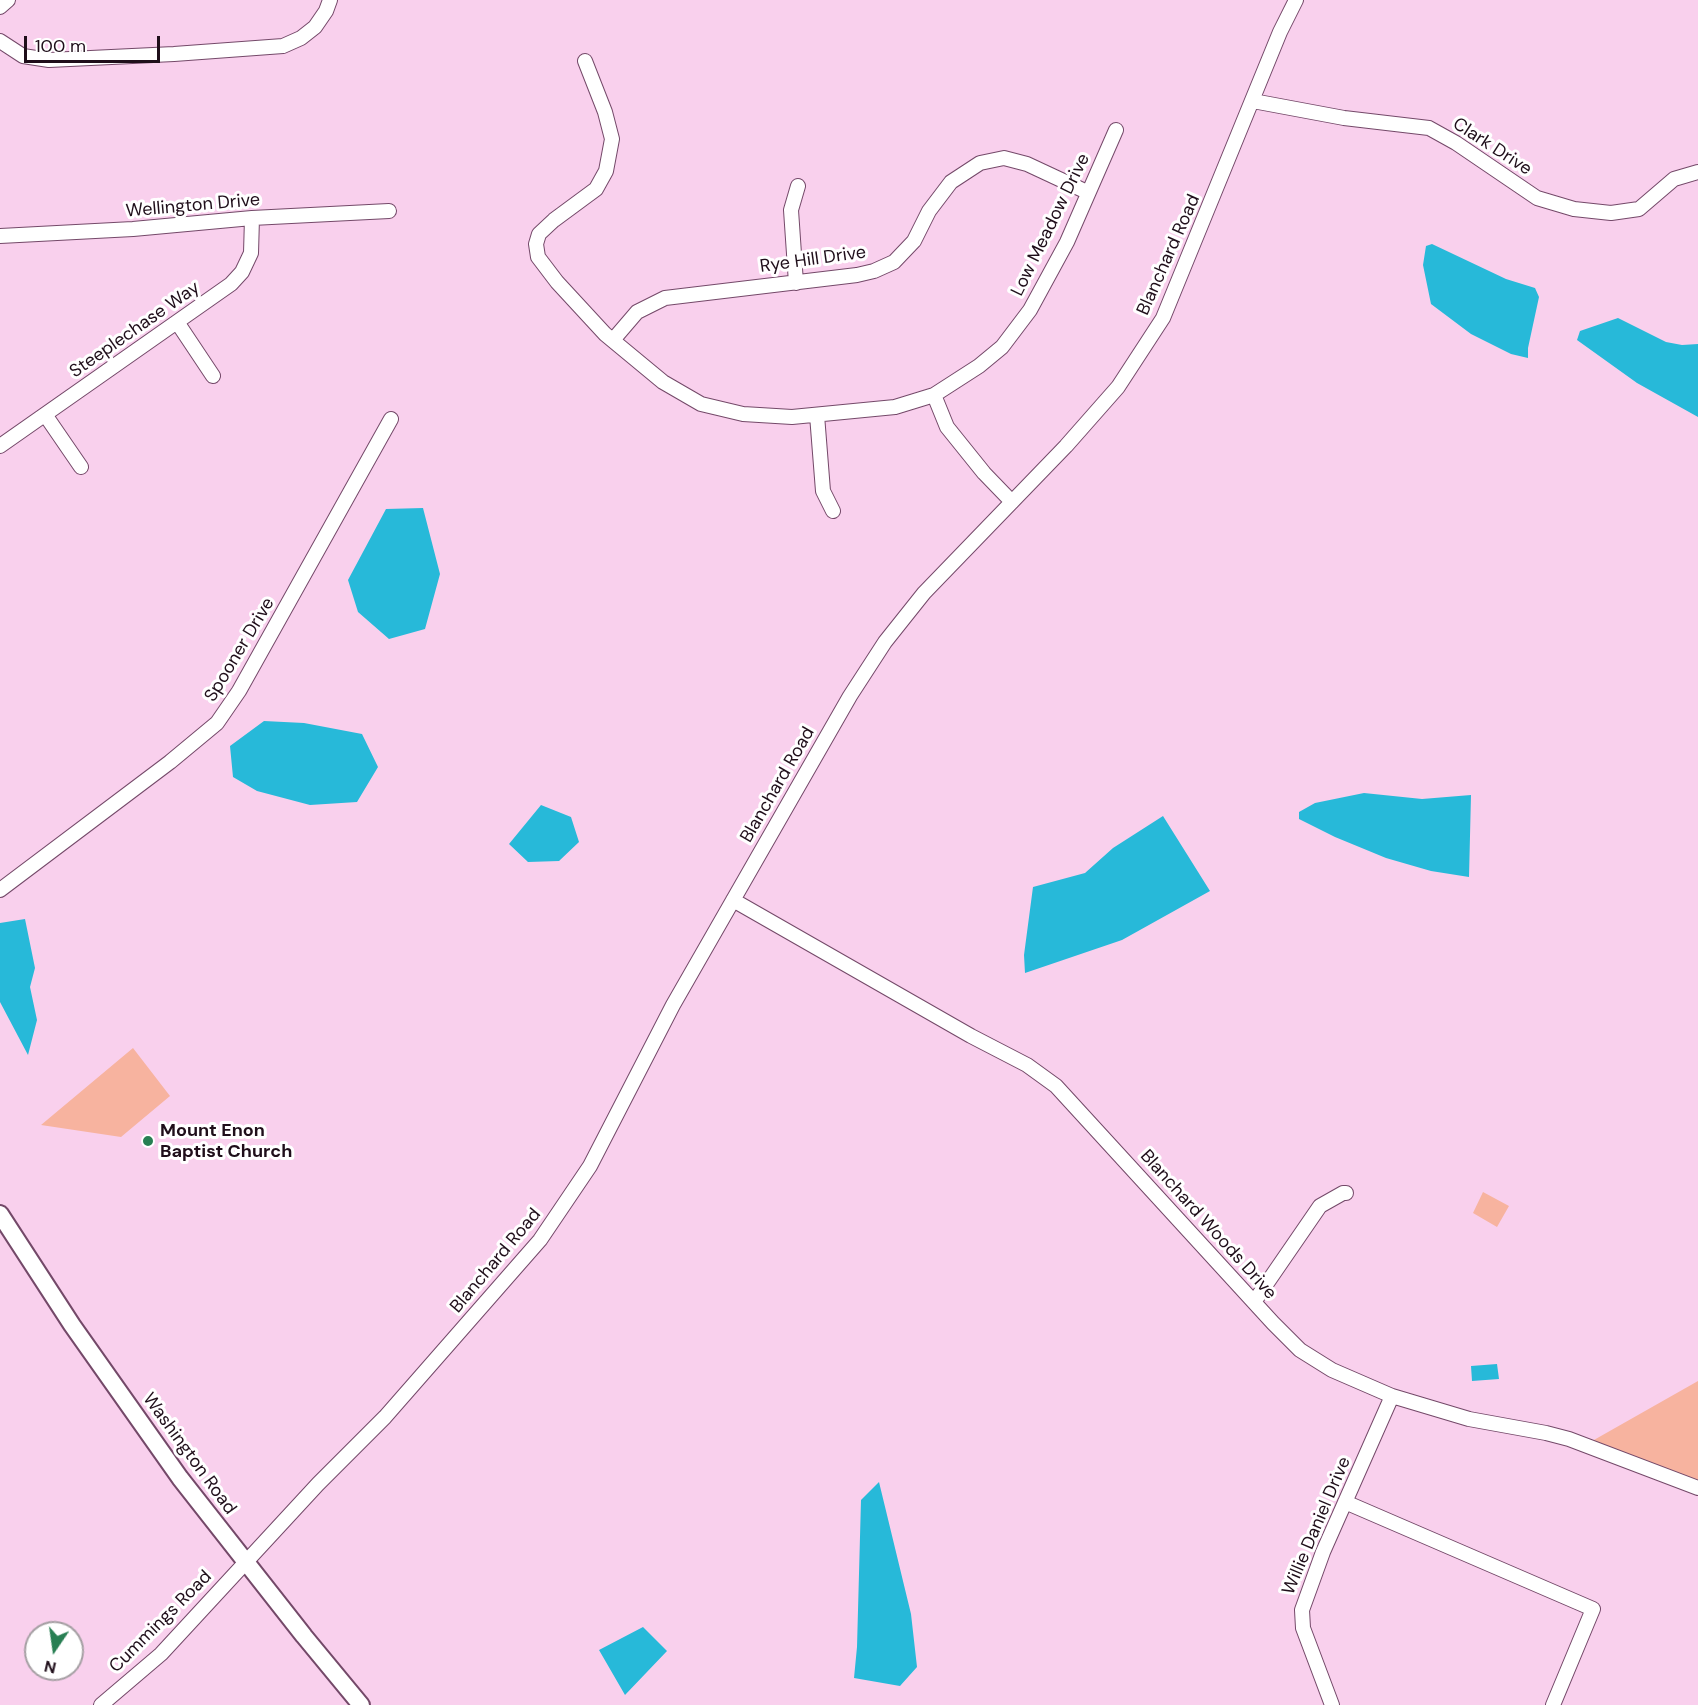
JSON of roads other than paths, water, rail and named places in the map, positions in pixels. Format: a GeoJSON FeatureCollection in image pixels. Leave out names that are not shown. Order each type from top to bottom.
{"type":"FeatureCollection","features":[{"type":"Feature","properties":{"kind":"main road","name":"Washington Road"},"geometry":{"type":"LineString","coordinates":[[0,1214],[72,1325],[180,1478],[361,1705]]}},
{"type":"Feature","properties":{"kind":"street"},"geometry":{"type":"LineString","coordinates":[[0,8],[8,0]]}},
{"type":"Feature","properties":{"kind":"street"},"geometry":{"type":"LineString","coordinates":[[0,41],[23,56],[49,60],[283,46],[301,38],[315,27],[326,11],[330,0]]}},
{"type":"Feature","properties":{"kind":"street","name":"Blanchard Road"},"geometry":{"type":"LineString","coordinates":[[245,1562],[385,1417],[540,1240],[590,1166],[673,1005],[850,696],[885,642],[924,593],[1066,447],[1118,387],[1163,318],[1296,0]]}},
{"type":"Feature","properties":{"kind":"street","name":"Low Meadow Drive"},"geometry":{"type":"LineString","coordinates":[[585,61],[605,112],[612,139],[606,171],[597,189],[554,220],[539,234],[536,244],[538,257],[556,282],[612,340],[663,382],[702,404],[742,414],[792,417],[895,407],[934,395],[979,366],[1002,347],[1030,310],[1066,242],[1116,130]]}},
{"type":"Feature","properties":{"kind":"street","name":"Clark Drive"},"geometry":{"type":"LineString","coordinates":[[1253,101],[1344,118],[1430,128],[1537,198],[1574,209],[1611,213],[1639,209],[1674,178],[1698,172]]}},
{"type":"Feature","properties":{"kind":"street","name":"Rye Hill Drive"},"geometry":{"type":"LineString","coordinates":[[612,340],[637,312],[665,298],[857,275],[874,271],[894,262],[914,241],[929,212],[951,182],[980,163],[1004,158],[1027,164],[1087,192]]}},
{"type":"Feature","properties":{"kind":"street"},"geometry":{"type":"LineString","coordinates":[[796,283],[791,210],[798,186]]}},
{"type":"Feature","properties":{"kind":"street","name":"Wellington Drive"},"geometry":{"type":"LineString","coordinates":[[0,236],[133,229],[252,218],[390,211]]}},
{"type":"Feature","properties":{"kind":"street","name":"Steeplechase Way"},"geometry":{"type":"LineString","coordinates":[[0,446],[231,285],[242,272],[251,253],[252,218]]}},
{"type":"Feature","properties":{"kind":"street"},"geometry":{"type":"LineString","coordinates":[[177,322],[213,376]]}},
{"type":"Feature","properties":{"kind":"street"},"geometry":{"type":"LineString","coordinates":[[934,395],[947,427],[984,473],[1012,502]]}},
{"type":"Feature","properties":{"kind":"street"},"geometry":{"type":"LineString","coordinates":[[817,415],[823,491],[833,511]]}},
{"type":"Feature","properties":{"kind":"street"},"geometry":{"type":"LineString","coordinates":[[46,416],[81,467]]}},
{"type":"Feature","properties":{"kind":"street","name":"Spooner Drive"},"geometry":{"type":"LineString","coordinates":[[0,890],[170,762],[217,723],[240,691],[391,419]]}},
{"type":"Feature","properties":{"kind":"street","name":"Blanchard Woods Drive"},"geometry":{"type":"LineString","coordinates":[[733,900],[971,1036],[1028,1065],[1056,1086],[1300,1350],[1332,1370],[1392,1396],[1469,1419],[1546,1432],[1569,1439],[1698,1488]]}},
{"type":"Feature","properties":{"kind":"street"},"geometry":{"type":"LineString","coordinates":[[1254,1302],[1320,1206],[1346,1193]]}},
{"type":"Feature","properties":{"kind":"street","name":"Willie Daniel Drive"},"geometry":{"type":"LineString","coordinates":[[1332,1705],[1303,1628],[1302,1610],[1323,1552],[1392,1396]]}},
{"type":"Feature","properties":{"kind":"street"},"geometry":{"type":"LineString","coordinates":[[1345,1502],[1593,1608],[1553,1705]]}},
{"type":"Feature","properties":{"kind":"street","name":"Cummings Road"},"geometry":{"type":"LineString","coordinates":[[101,1705],[161,1654],[245,1562]]}},
{"type":"Feature","properties":{"kind":"water"},"geometry":{"type":"Polygon","coordinates":[[[1432,244],[1506,279],[1535,288],[1539,297],[1528,358],[1511,354],[1471,334],[1431,304],[1423,265],[1426,246],[1432,244]]]}},
{"type":"Feature","properties":{"kind":"water"},"geometry":{"type":"Polygon","coordinates":[[[1618,318],[1666,342],[1682,345],[1698,344],[1698,417],[1637,383],[1577,340],[1580,331],[1618,318]]]}},
{"type":"Feature","properties":{"kind":"water"},"geometry":{"type":"Polygon","coordinates":[[[423,508],[440,574],[425,629],[389,639],[358,612],[348,580],[386,509],[423,508]]]}},
{"type":"Feature","properties":{"kind":"water"},"geometry":{"type":"Polygon","coordinates":[[[264,721],[304,723],[362,734],[378,767],[357,802],[310,805],[257,791],[233,777],[230,746],[264,721]]]}},
{"type":"Feature","properties":{"kind":"water"},"geometry":{"type":"Polygon","coordinates":[[[1364,793],[1422,799],[1471,795],[1469,877],[1431,871],[1386,858],[1299,819],[1299,812],[1315,803],[1364,793]]]}},
{"type":"Feature","properties":{"kind":"water"},"geometry":{"type":"Polygon","coordinates":[[[541,805],[571,817],[579,842],[559,861],[528,862],[509,844],[541,805]]]}},
{"type":"Feature","properties":{"kind":"water"},"geometry":{"type":"Polygon","coordinates":[[[1163,816],[1210,891],[1122,940],[1025,973],[1024,955],[1033,887],[1085,873],[1113,848],[1163,816]]]}},
{"type":"Feature","properties":{"kind":"water"},"geometry":{"type":"Polygon","coordinates":[[[25,919],[35,968],[30,987],[37,1020],[28,1055],[0,1002],[0,923],[25,919]]]}},
{"type":"Feature","properties":{"kind":"water"},"geometry":{"type":"Polygon","coordinates":[[[1497,1364],[1499,1379],[1472,1381],[1471,1366],[1497,1364]]]}},
{"type":"Feature","properties":{"kind":"water"},"geometry":{"type":"Polygon","coordinates":[[[879,1482],[911,1614],[917,1667],[900,1686],[854,1678],[861,1500],[879,1482]]]}},
{"type":"Feature","properties":{"kind":"water"},"geometry":{"type":"Polygon","coordinates":[[[643,1627],[667,1651],[625,1695],[599,1650],[643,1627]]]}},
{"type":"Feature","properties":{"kind":"place","name":"Mount Enon Baptist Church"},"geometry":{"type":"Point","coordinates":[148,1141]}}]}
